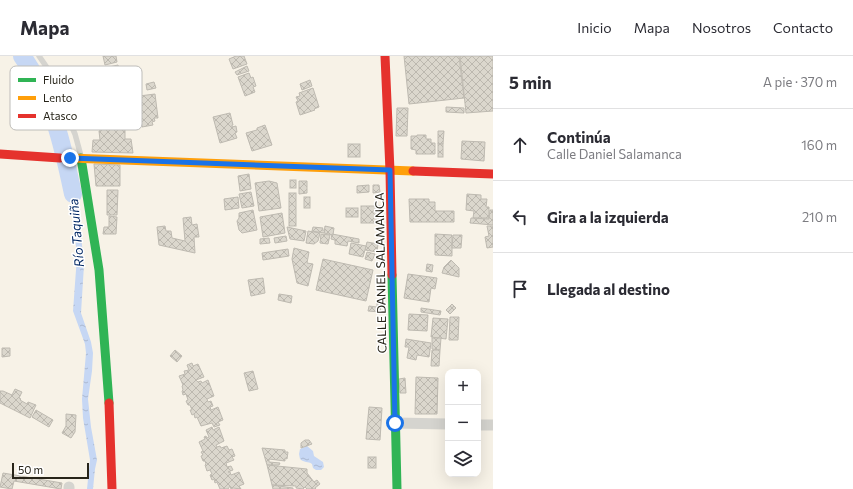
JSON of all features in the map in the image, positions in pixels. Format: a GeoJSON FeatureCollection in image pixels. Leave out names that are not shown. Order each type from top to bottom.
{"type":"FeatureCollection","features":[{"type":"Feature","properties":{"kind":"street","name":"CALLE DANIEL SALAMANCA"},"geometry":{"type":"LineString","coordinates":[[385,56],[390,170],[397,489]]}},
{"type":"Feature","properties":{"kind":"street"},"geometry":{"type":"LineString","coordinates":[[0,154],[493,174]]}},
{"type":"Feature","properties":{"kind":"street"},"geometry":{"type":"LineString","coordinates":[[70,158],[98,270],[108,388],[112,489]]}},
{"type":"Feature","properties":{"kind":"street"},"geometry":{"type":"LineString","coordinates":[[395,423],[445,424]]}},
{"type":"Feature","properties":{"kind":"street"},"geometry":{"type":"LineString","coordinates":[[481,425],[493,425]]}},
{"type":"Feature","properties":{"kind":"lane"},"geometry":{"type":"LineString","coordinates":[[39,56],[46,66]]}},
{"type":"Feature","properties":{"kind":"lane"},"geometry":{"type":"LineString","coordinates":[[70,158],[75,134],[73,130]]}},
{"type":"Feature","properties":{"kind":"water","name":"Río Taquiña"},"geometry":{"type":"Polygon","coordinates":[[[72,170],[84,265],[81,313],[91,342],[93,353],[88,399],[97,460],[93,489],[87,489],[90,460],[83,418],[82,399],[86,353],[85,344],[73,311],[77,256],[72,207],[65,171],[72,170]]]}},
{"type":"Feature","properties":{"kind":"water"},"geometry":{"type":"Polygon","coordinates":[[[307,446],[313,451],[314,456],[323,462],[324,467],[321,470],[316,470],[313,468],[312,464],[300,459],[300,449],[307,446]]]}},
{"type":"Feature","properties":{"kind":"building"},"geometry":{"type":"Polygon","coordinates":[[[103,56],[116,56],[117,62],[105,65],[103,56]]]}},
{"type":"Feature","properties":{"kind":"building"},"geometry":{"type":"Polygon","coordinates":[[[236,56],[244,56],[247,64],[233,69],[229,59],[236,56]]]}},
{"type":"Feature","properties":{"kind":"building"},"geometry":{"type":"Polygon","coordinates":[[[404,56],[459,56],[464,98],[409,104],[404,56]]]}},
{"type":"Feature","properties":{"kind":"building"},"geometry":{"type":"Polygon","coordinates":[[[460,56],[493,56],[493,111],[466,113],[460,56]]]}},
{"type":"Feature","properties":{"kind":"building"},"geometry":{"type":"Polygon","coordinates":[[[247,66],[249,71],[237,75],[235,72],[247,66]]]}},
{"type":"Feature","properties":{"kind":"building"},"geometry":{"type":"Polygon","coordinates":[[[249,73],[251,78],[253,77],[256,86],[253,87],[255,92],[245,96],[238,77],[249,73]]]}},
{"type":"Feature","properties":{"kind":"building"},"geometry":{"type":"Polygon","coordinates":[[[310,80],[312,86],[302,90],[300,84],[310,80]]]}},
{"type":"Feature","properties":{"kind":"building"},"geometry":{"type":"Polygon","coordinates":[[[154,82],[156,88],[147,90],[146,84],[154,82]]]}},
{"type":"Feature","properties":{"kind":"building"},"geometry":{"type":"Polygon","coordinates":[[[313,88],[319,107],[314,109],[315,110],[300,115],[296,97],[300,96],[299,93],[313,88]]]}},
{"type":"Feature","properties":{"kind":"building"},"geometry":{"type":"Polygon","coordinates":[[[155,94],[158,118],[154,118],[155,121],[152,122],[153,125],[142,127],[142,96],[155,94]]]}},
{"type":"Feature","properties":{"kind":"building"},"geometry":{"type":"Polygon","coordinates":[[[446,107],[464,108],[464,113],[446,112],[446,107]]]}},
{"type":"Feature","properties":{"kind":"building"},"geometry":{"type":"Polygon","coordinates":[[[397,108],[408,108],[407,136],[396,136],[397,108]]]}},
{"type":"Feature","properties":{"kind":"building"},"geometry":{"type":"Polygon","coordinates":[[[230,113],[233,125],[232,127],[236,126],[237,132],[235,133],[237,138],[220,143],[213,117],[230,113]]]}},
{"type":"Feature","properties":{"kind":"building"},"geometry":{"type":"Polygon","coordinates":[[[265,125],[272,145],[252,151],[246,133],[257,130],[257,128],[265,125]]]}},
{"type":"Feature","properties":{"kind":"building"},"geometry":{"type":"Polygon","coordinates":[[[125,130],[125,139],[131,139],[133,153],[92,152],[93,140],[100,140],[99,131],[125,130]]]}},
{"type":"Feature","properties":{"kind":"building"},"geometry":{"type":"Polygon","coordinates":[[[438,131],[444,131],[443,144],[438,144],[438,131]]]}},
{"type":"Feature","properties":{"kind":"building"},"geometry":{"type":"Polygon","coordinates":[[[426,135],[426,139],[431,139],[431,143],[435,143],[435,154],[416,154],[416,150],[411,149],[411,136],[426,135]]]}},
{"type":"Feature","properties":{"kind":"building"},"geometry":{"type":"Polygon","coordinates":[[[462,141],[485,142],[484,161],[461,159],[462,141]]]}},
{"type":"Feature","properties":{"kind":"building"},"geometry":{"type":"Polygon","coordinates":[[[348,144],[360,144],[360,157],[348,157],[348,144]]]}},
{"type":"Feature","properties":{"kind":"building"},"geometry":{"type":"Polygon","coordinates":[[[438,144],[443,144],[443,157],[438,157],[438,144]]]}},
{"type":"Feature","properties":{"kind":"building"},"geometry":{"type":"Polygon","coordinates":[[[94,164],[120,165],[120,186],[96,186],[94,164]]]}},
{"type":"Feature","properties":{"kind":"building"},"geometry":{"type":"Polygon","coordinates":[[[249,174],[251,189],[240,191],[238,176],[249,174]]]}},
{"type":"Feature","properties":{"kind":"building"},"geometry":{"type":"Polygon","coordinates":[[[290,180],[296,180],[296,188],[290,188],[290,180]]]}},
{"type":"Feature","properties":{"kind":"building"},"geometry":{"type":"Polygon","coordinates":[[[269,181],[277,183],[281,208],[259,211],[255,183],[269,181]]]}},
{"type":"Feature","properties":{"kind":"building"},"geometry":{"type":"Polygon","coordinates":[[[299,181],[307,181],[307,193],[299,194],[299,181]]]}},
{"type":"Feature","properties":{"kind":"building"},"geometry":{"type":"Polygon","coordinates":[[[369,185],[369,192],[357,193],[357,186],[369,185]]]}},
{"type":"Feature","properties":{"kind":"building"},"geometry":{"type":"Polygon","coordinates":[[[373,185],[379,185],[380,192],[373,193],[373,185]]]}},
{"type":"Feature","properties":{"kind":"building"},"geometry":{"type":"Polygon","coordinates":[[[107,190],[118,190],[117,215],[107,215],[107,190]]]}},
{"type":"Feature","properties":{"kind":"building"},"geometry":{"type":"Polygon","coordinates":[[[251,192],[254,206],[242,208],[239,194],[251,192]]]}},
{"type":"Feature","properties":{"kind":"building"},"geometry":{"type":"Polygon","coordinates":[[[289,193],[296,193],[296,226],[289,226],[289,193]]]}},
{"type":"Feature","properties":{"kind":"building"},"geometry":{"type":"Polygon","coordinates":[[[467,194],[481,195],[481,199],[487,199],[486,207],[489,207],[489,218],[473,218],[474,211],[466,210],[467,194]]]}},
{"type":"Feature","properties":{"kind":"building"},"geometry":{"type":"Polygon","coordinates":[[[238,197],[239,208],[225,210],[224,199],[238,197]]]}},
{"type":"Feature","properties":{"kind":"building"},"geometry":{"type":"Polygon","coordinates":[[[304,197],[310,197],[310,208],[304,208],[304,197]]]}},
{"type":"Feature","properties":{"kind":"building"},"geometry":{"type":"Polygon","coordinates":[[[409,199],[429,199],[429,202],[435,202],[435,211],[454,211],[454,222],[410,222],[409,199]]]}},
{"type":"Feature","properties":{"kind":"building"},"geometry":{"type":"Polygon","coordinates":[[[361,206],[380,206],[380,223],[361,223],[361,206]]]}},
{"type":"Feature","properties":{"kind":"building"},"geometry":{"type":"Polygon","coordinates":[[[346,208],[358,208],[358,217],[346,217],[346,208]]]}},
{"type":"Feature","properties":{"kind":"building"},"geometry":{"type":"Polygon","coordinates":[[[253,210],[257,230],[242,233],[239,230],[237,221],[239,218],[239,213],[253,210]]]}},
{"type":"Feature","properties":{"kind":"building"},"geometry":{"type":"Polygon","coordinates":[[[490,210],[493,210],[493,225],[470,223],[471,218],[489,219],[490,210]]]}},
{"type":"Feature","properties":{"kind":"building"},"geometry":{"type":"Polygon","coordinates":[[[282,213],[285,233],[263,237],[260,217],[282,213]]]}},
{"type":"Feature","properties":{"kind":"building"},"geometry":{"type":"Polygon","coordinates":[[[109,216],[117,217],[116,234],[103,234],[104,227],[109,227],[109,216]]]}},
{"type":"Feature","properties":{"kind":"building"},"geometry":{"type":"Polygon","coordinates":[[[191,217],[192,225],[197,224],[199,237],[194,237],[195,253],[159,245],[157,227],[165,226],[166,231],[171,231],[172,238],[185,241],[183,218],[191,217]]]}},
{"type":"Feature","properties":{"kind":"building"},"geometry":{"type":"Polygon","coordinates":[[[325,226],[334,228],[333,235],[324,233],[325,226]]]}},
{"type":"Feature","properties":{"kind":"building"},"geometry":{"type":"Polygon","coordinates":[[[487,226],[493,226],[493,247],[487,248],[485,237],[489,236],[487,226]]]}},
{"type":"Feature","properties":{"kind":"building"},"geometry":{"type":"Polygon","coordinates":[[[287,227],[306,231],[304,241],[290,239],[287,227]]]}},
{"type":"Feature","properties":{"kind":"building"},"geometry":{"type":"Polygon","coordinates":[[[313,227],[323,228],[322,230],[325,230],[324,233],[312,231],[313,227]]]}},
{"type":"Feature","properties":{"kind":"building"},"geometry":{"type":"Polygon","coordinates":[[[308,231],[320,233],[318,241],[314,244],[306,243],[308,231]]]}},
{"type":"Feature","properties":{"kind":"building"},"geometry":{"type":"Polygon","coordinates":[[[321,234],[330,235],[328,244],[320,243],[321,234]]]}},
{"type":"Feature","properties":{"kind":"building"},"geometry":{"type":"Polygon","coordinates":[[[332,234],[359,239],[359,243],[348,241],[347,246],[335,244],[335,240],[331,239],[332,234]]]}},
{"type":"Feature","properties":{"kind":"building"},"geometry":{"type":"Polygon","coordinates":[[[435,234],[452,235],[452,256],[435,255],[435,234]]]}},
{"type":"Feature","properties":{"kind":"building"},"geometry":{"type":"Polygon","coordinates":[[[453,235],[462,235],[461,248],[452,248],[453,235]]]}},
{"type":"Feature","properties":{"kind":"building"},"geometry":{"type":"Polygon","coordinates":[[[286,236],[287,241],[275,243],[274,238],[286,236]]]}},
{"type":"Feature","properties":{"kind":"building"},"geometry":{"type":"Polygon","coordinates":[[[269,238],[270,243],[260,244],[260,239],[269,238]]]}},
{"type":"Feature","properties":{"kind":"building"},"geometry":{"type":"Polygon","coordinates":[[[367,242],[378,244],[377,252],[365,250],[367,242]]]}},
{"type":"Feature","properties":{"kind":"building"},"geometry":{"type":"Polygon","coordinates":[[[351,243],[366,246],[363,257],[349,254],[351,243]]]}},
{"type":"Feature","properties":{"kind":"building"},"geometry":{"type":"Polygon","coordinates":[[[294,248],[309,252],[307,263],[313,264],[308,286],[297,283],[292,259],[294,248]]]}},
{"type":"Feature","properties":{"kind":"building"},"geometry":{"type":"Polygon","coordinates":[[[288,249],[289,256],[263,260],[262,253],[288,249]]]}},
{"type":"Feature","properties":{"kind":"building"},"geometry":{"type":"Polygon","coordinates":[[[367,252],[375,254],[372,261],[365,259],[367,252]]]}},
{"type":"Feature","properties":{"kind":"building"},"geometry":{"type":"Polygon","coordinates":[[[323,259],[373,270],[366,301],[316,290],[323,259]]]}},
{"type":"Feature","properties":{"kind":"building"},"geometry":{"type":"Polygon","coordinates":[[[451,260],[459,268],[459,277],[442,273],[444,267],[451,260]]]}},
{"type":"Feature","properties":{"kind":"building"},"geometry":{"type":"Polygon","coordinates":[[[427,264],[433,265],[432,272],[426,271],[427,264]]]}},
{"type":"Feature","properties":{"kind":"building"},"geometry":{"type":"Polygon","coordinates":[[[408,274],[437,278],[435,289],[431,288],[429,302],[404,298],[408,274]]]}},
{"type":"Feature","properties":{"kind":"building"},"geometry":{"type":"Polygon","coordinates":[[[263,278],[265,293],[251,296],[248,280],[263,278]]]}},
{"type":"Feature","properties":{"kind":"building"},"geometry":{"type":"Polygon","coordinates":[[[279,294],[292,296],[291,303],[278,300],[279,294]]]}},
{"type":"Feature","properties":{"kind":"building"},"geometry":{"type":"Polygon","coordinates":[[[377,303],[381,304],[380,312],[368,311],[369,306],[377,307],[377,303]]]}},
{"type":"Feature","properties":{"kind":"building"},"geometry":{"type":"Polygon","coordinates":[[[452,304],[456,308],[450,314],[446,310],[452,304]]]}},
{"type":"Feature","properties":{"kind":"building"},"geometry":{"type":"Polygon","coordinates":[[[421,308],[441,311],[440,315],[421,312],[421,308]]]}},
{"type":"Feature","properties":{"kind":"building"},"geometry":{"type":"Polygon","coordinates":[[[409,314],[428,315],[427,331],[408,330],[409,314]]]}},
{"type":"Feature","properties":{"kind":"building"},"geometry":{"type":"Polygon","coordinates":[[[450,317],[459,317],[458,340],[449,340],[450,317]]]}},
{"type":"Feature","properties":{"kind":"building"},"geometry":{"type":"Polygon","coordinates":[[[433,318],[448,319],[446,339],[431,337],[433,318]]]}},
{"type":"Feature","properties":{"kind":"building"},"geometry":{"type":"Polygon","coordinates":[[[432,338],[441,338],[440,350],[432,349],[432,338]]]}},
{"type":"Feature","properties":{"kind":"building"},"geometry":{"type":"Polygon","coordinates":[[[406,339],[431,343],[429,357],[417,355],[416,360],[407,358],[409,347],[405,347],[406,339]]]}},
{"type":"Feature","properties":{"kind":"building"},"geometry":{"type":"Polygon","coordinates":[[[2,348],[10,348],[10,356],[2,357],[2,348]]]}},
{"type":"Feature","properties":{"kind":"building"},"geometry":{"type":"Polygon","coordinates":[[[175,350],[182,356],[177,362],[170,356],[175,350]]]}},
{"type":"Feature","properties":{"kind":"building"},"geometry":{"type":"Polygon","coordinates":[[[432,350],[440,350],[439,366],[431,366],[432,350]]]}},
{"type":"Feature","properties":{"kind":"building"},"geometry":{"type":"Polygon","coordinates":[[[192,363],[193,366],[198,364],[204,377],[196,380],[198,382],[201,381],[202,383],[208,380],[214,396],[207,399],[208,402],[211,401],[213,406],[210,407],[211,410],[218,407],[223,420],[218,422],[220,425],[214,427],[212,423],[201,426],[197,417],[195,418],[194,414],[192,415],[190,405],[188,405],[186,401],[188,400],[186,394],[183,395],[183,385],[179,376],[185,374],[184,371],[189,370],[187,365],[192,363]]]}},
{"type":"Feature","properties":{"kind":"building"},"geometry":{"type":"Polygon","coordinates":[[[253,371],[258,389],[249,391],[244,373],[253,371]]]}},
{"type":"Feature","properties":{"kind":"building"},"geometry":{"type":"Polygon","coordinates":[[[416,377],[438,378],[437,414],[415,414],[416,377]]]}},
{"type":"Feature","properties":{"kind":"building"},"geometry":{"type":"Polygon","coordinates":[[[405,378],[406,393],[400,393],[399,379],[405,378]]]}},
{"type":"Feature","properties":{"kind":"building"},"geometry":{"type":"Polygon","coordinates":[[[15,389],[22,392],[19,398],[21,399],[20,400],[27,404],[28,402],[36,405],[30,418],[0,403],[0,391],[12,395],[15,389]]]}},
{"type":"Feature","properties":{"kind":"building"},"geometry":{"type":"Polygon","coordinates":[[[369,407],[382,408],[380,440],[366,439],[369,407]]]}},
{"type":"Feature","properties":{"kind":"building"},"geometry":{"type":"Polygon","coordinates":[[[36,410],[53,420],[49,427],[32,417],[36,410]]]}},
{"type":"Feature","properties":{"kind":"building"},"geometry":{"type":"Polygon","coordinates":[[[66,414],[76,415],[75,432],[71,438],[62,433],[66,426],[66,414]]]}},
{"type":"Feature","properties":{"kind":"building"},"geometry":{"type":"Polygon","coordinates":[[[212,427],[213,430],[219,427],[224,441],[216,445],[217,447],[220,446],[221,448],[227,446],[229,450],[232,449],[235,456],[232,457],[234,460],[226,463],[227,467],[231,466],[233,470],[228,472],[230,472],[231,475],[239,472],[244,484],[239,486],[241,489],[231,489],[230,486],[228,489],[220,489],[217,482],[215,483],[214,479],[212,480],[210,470],[207,471],[205,461],[203,461],[201,456],[203,455],[201,452],[203,451],[199,442],[205,439],[204,437],[206,436],[207,438],[209,437],[206,430],[212,427]]]}},
{"type":"Feature","properties":{"kind":"building"},"geometry":{"type":"Polygon","coordinates":[[[305,440],[309,440],[312,444],[301,448],[301,443],[305,440]]]}},
{"type":"Feature","properties":{"kind":"building"},"geometry":{"type":"Polygon","coordinates":[[[262,448],[285,450],[285,452],[288,452],[287,459],[285,458],[285,461],[269,459],[269,462],[280,463],[279,465],[267,465],[262,448]]]}},
{"type":"Feature","properties":{"kind":"building"},"geometry":{"type":"Polygon","coordinates":[[[368,457],[376,457],[376,468],[368,468],[368,457]]]}},
{"type":"Feature","properties":{"kind":"building"},"geometry":{"type":"Polygon","coordinates":[[[267,465],[307,469],[307,473],[314,482],[317,480],[320,484],[315,488],[316,489],[272,485],[267,465]]]}},
{"type":"Feature","properties":{"kind":"building"},"geometry":{"type":"Polygon","coordinates":[[[3,473],[62,483],[61,489],[14,481],[12,489],[0,487],[3,473]]]}},
{"type":"Feature","properties":{"kind":"building"},"geometry":{"type":"Polygon","coordinates":[[[272,485],[293,488],[293,489],[273,489],[272,485]]]}},
{"type":"Feature","properties":{"kind":"waterway","name":"Río Taquiña"},"geometry":{"type":"LineString","coordinates":[[22,56],[29,66]]}},
{"type":"Feature","properties":{"kind":"waterway","name":"Río Taquiña"},"geometry":{"type":"LineString","coordinates":[[57,130],[73,194]]}},
{"type":"Feature","properties":{"kind":"traffic: fast"},"geometry":{"type":"LineString","coordinates":[[81,158],[99,270],[109,403]]}},
{"type":"Feature","properties":{"kind":"traffic: fast"},"geometry":{"type":"LineString","coordinates":[[392,275],[397,489]]}},
{"type":"Feature","properties":{"kind":"traffic: slow"},"geometry":{"type":"LineString","coordinates":[[70,158],[413,171]]}},
{"type":"Feature","properties":{"kind":"traffic: jam"},"geometry":{"type":"LineString","coordinates":[[385,56],[390,171],[392,275]]}},
{"type":"Feature","properties":{"kind":"traffic: jam"},"geometry":{"type":"LineString","coordinates":[[0,154],[60,158]]}},
{"type":"Feature","properties":{"kind":"traffic: jam"},"geometry":{"type":"LineString","coordinates":[[413,171],[493,174]]}},
{"type":"Feature","properties":{"kind":"traffic: jam"},"geometry":{"type":"LineString","coordinates":[[109,403],[112,489]]}},
{"type":"Feature","properties":{"kind":"route"},"geometry":{"type":"LineString","coordinates":[[70,158],[390,170],[395,423]]}}]}
